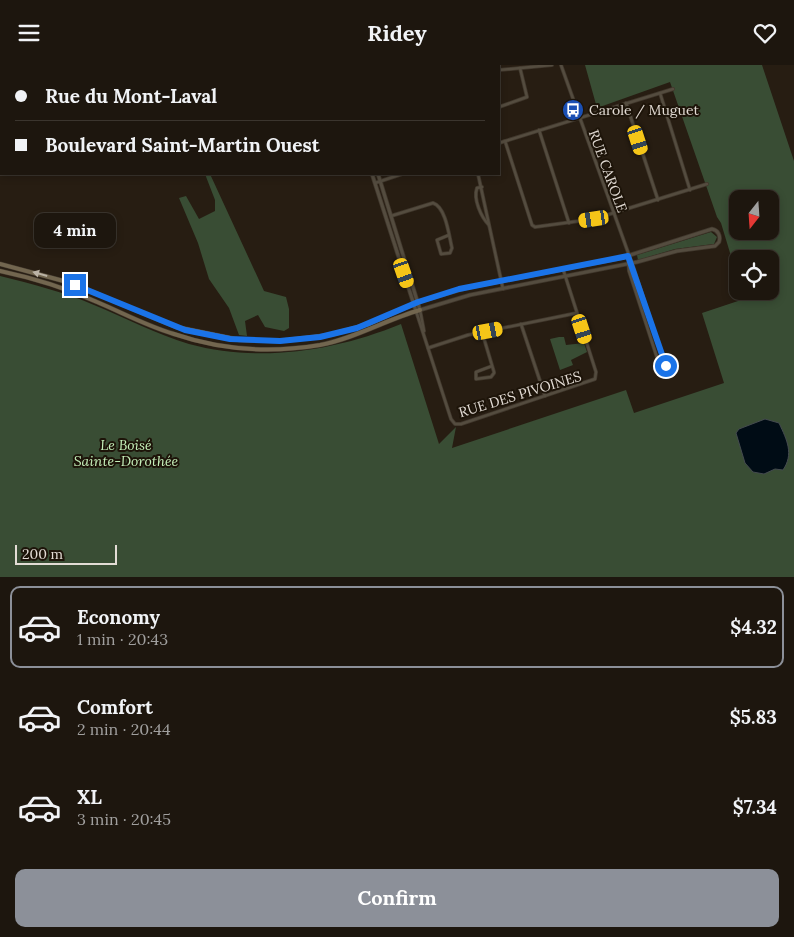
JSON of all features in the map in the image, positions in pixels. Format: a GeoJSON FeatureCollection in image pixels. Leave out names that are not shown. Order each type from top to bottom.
{"type":"FeatureCollection","features":[{"type":"Feature","properties":{"kind":"main road"},"geometry":{"type":"LineString","coordinates":[[0,263],[71,283],[176,327],[240,340],[280,341],[330,335],[372,323],[416,303]]}},
{"type":"Feature","properties":{"kind":"main road"},"geometry":{"type":"LineString","coordinates":[[0,271],[68,290],[175,335],[208,343],[242,348],[281,349],[328,343],[363,334],[418,311]]}},
{"type":"Feature","properties":{"kind":"street"},"geometry":{"type":"LineString","coordinates":[[500,70],[552,65]]}},
{"type":"Feature","properties":{"kind":"street","name":"RUE CAROLE"},"geometry":{"type":"LineString","coordinates":[[561,65],[630,263]]}},
{"type":"Feature","properties":{"kind":"street"},"geometry":{"type":"LineString","coordinates":[[500,107],[527,97],[520,68]]}},
{"type":"Feature","properties":{"kind":"street"},"geometry":{"type":"LineString","coordinates":[[500,143],[673,89]]}},
{"type":"Feature","properties":{"kind":"street"},"geometry":{"type":"LineString","coordinates":[[660,93],[690,190]]}},
{"type":"Feature","properties":{"kind":"street"},"geometry":{"type":"LineString","coordinates":[[626,103],[658,200]]}},
{"type":"Feature","properties":{"kind":"street"},"geometry":{"type":"LineString","coordinates":[[539,130],[569,223]]}},
{"type":"Feature","properties":{"kind":"street"},"geometry":{"type":"LineString","coordinates":[[505,141],[532,225],[535,227],[569,223],[613,213],[707,184]]}},
{"type":"Feature","properties":{"kind":"street"},"geometry":{"type":"LineString","coordinates":[[372,175],[416,303]]}},
{"type":"Feature","properties":{"kind":"street"},"geometry":{"type":"LineString","coordinates":[[378,175],[418,311],[454,299],[566,277],[677,251],[715,246],[720,241],[720,236],[712,229],[628,256],[459,289],[416,303]]}},
{"type":"Feature","properties":{"kind":"street"},"geometry":{"type":"LineString","coordinates":[[376,183],[399,175]]}},
{"type":"Feature","properties":{"kind":"street"},"geometry":{"type":"LineString","coordinates":[[478,175],[503,289]]}},
{"type":"Feature","properties":{"kind":"street"},"geometry":{"type":"LineString","coordinates":[[482,187],[477,188],[475,192],[481,215],[490,226]]}},
{"type":"Feature","properties":{"kind":"street"},"geometry":{"type":"LineString","coordinates":[[386,217],[433,203],[437,204],[441,209],[449,235],[452,251],[441,253],[437,240],[449,235]]}},
{"type":"Feature","properties":{"kind":"street"},"geometry":{"type":"LineString","coordinates":[[630,263],[667,371],[662,373],[630,263]]}},
{"type":"Feature","properties":{"kind":"street","name":"RUE DES PIVOINES"},"geometry":{"type":"LineString","coordinates":[[418,311],[451,419],[455,424],[461,424],[592,382],[596,378],[596,372],[564,269]]}},
{"type":"Feature","properties":{"kind":"street"},"geometry":{"type":"LineString","coordinates":[[428,348],[482,332],[577,313]]}},
{"type":"Feature","properties":{"kind":"street"},"geometry":{"type":"LineString","coordinates":[[521,324],[545,397]]}},
{"type":"Feature","properties":{"kind":"street"},"geometry":{"type":"LineString","coordinates":[[482,332],[492,366],[494,373],[492,376],[476,379],[476,372],[492,366]]}},
{"type":"Feature","properties":{"kind":"green space","name":"Le Boisé Sainte-Dorothée"},"geometry":{"type":"Polygon","coordinates":[[[585,65],[762,65],[794,161],[794,577],[0,577],[0,276],[71,296],[177,340],[216,350],[243,353],[297,351],[350,341],[401,324],[439,444],[456,427],[452,448],[626,390],[634,413],[724,383],[702,313],[741,300],[779,300],[779,250],[729,250],[670,82],[597,108],[585,65]]]}},
{"type":"Feature","properties":{"kind":"green space"},"geometry":{"type":"Polygon","coordinates":[[[205,175],[210,175],[264,291],[286,297],[289,309],[289,328],[284,331],[265,327],[258,315],[245,321],[247,336],[239,335],[229,308],[209,279],[198,243],[179,198],[186,196],[199,219],[215,211],[215,200],[205,175]]]}},
{"type":"Feature","properties":{"kind":"green space"},"geometry":{"type":"Polygon","coordinates":[[[711,232],[717,237],[714,244],[675,249],[638,260],[637,255],[711,232]]]}},
{"type":"Feature","properties":{"kind":"green space"},"geometry":{"type":"Polygon","coordinates":[[[564,337],[566,345],[584,343],[587,352],[571,360],[573,365],[560,370],[550,339],[564,337]]]}},
{"type":"Feature","properties":{"kind":"shaded area"},"geometry":{"type":"Polygon","coordinates":[[[765,419],[779,423],[787,441],[789,453],[783,470],[775,469],[764,474],[753,472],[745,463],[736,433],[739,429],[765,419]]]}},
{"type":"Feature","properties":{"kind":"place","name":"Carole / Muguet"},"geometry":{"type":"Point","coordinates":[573,110]}},
{"type":"Feature","properties":{"kind":"route"},"geometry":{"type":"LineString","coordinates":[[75,285],[154,319],[185,330],[230,339],[280,341],[320,337],[357,328],[418,302],[459,289],[628,256],[666,366]]}}]}
